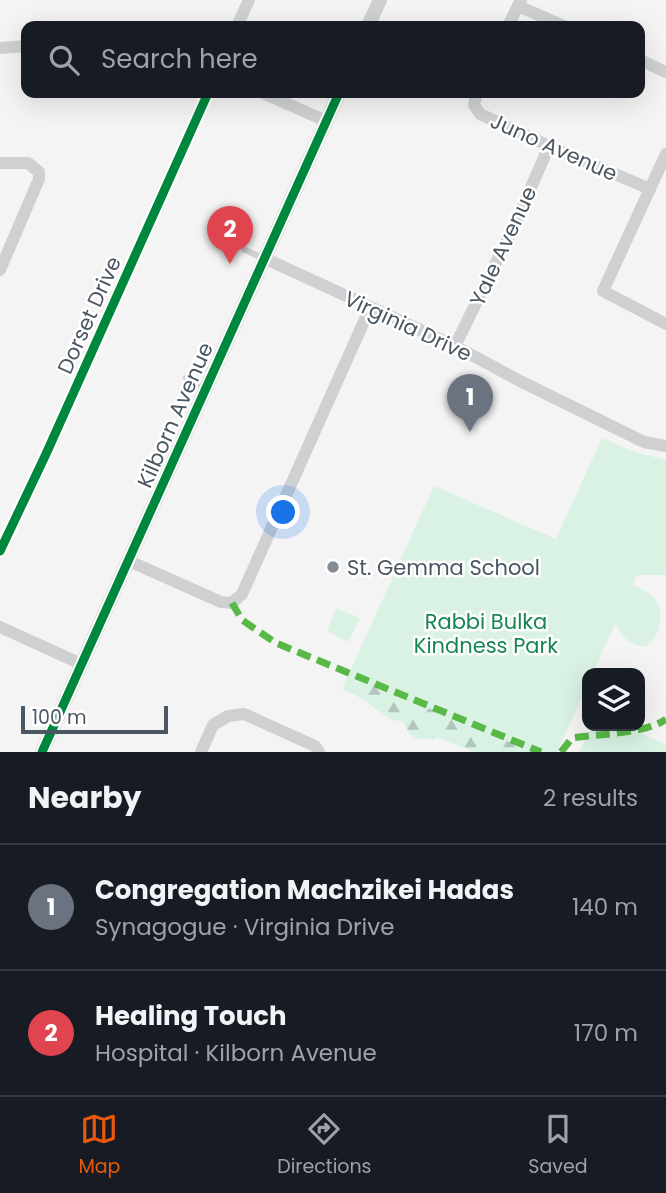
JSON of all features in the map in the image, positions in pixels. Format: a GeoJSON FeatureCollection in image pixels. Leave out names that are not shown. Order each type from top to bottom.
{"type":"FeatureCollection","features":[{"type":"Feature","properties":{"kind":"street"},"geometry":{"type":"LineString","coordinates":[[239,21],[249,0]]}},
{"type":"Feature","properties":{"kind":"street"},"geometry":{"type":"LineString","coordinates":[[370,21],[380,0]]}},
{"type":"Feature","properties":{"kind":"street"},"geometry":{"type":"LineString","coordinates":[[510,21],[519,3],[554,21]]}},
{"type":"Feature","properties":{"kind":"street"},"geometry":{"type":"LineString","coordinates":[[0,48],[21,46]]}},
{"type":"Feature","properties":{"kind":"street"},"geometry":{"type":"LineString","coordinates":[[645,62],[666,72]]}},
{"type":"Feature","properties":{"kind":"street","name":"Dorset Drive"},"geometry":{"type":"LineString","coordinates":[[0,551],[206,98]]}},
{"type":"Feature","properties":{"kind":"street"},"geometry":{"type":"LineString","coordinates":[[274,98],[326,121]]}},
{"type":"Feature","properties":{"kind":"street","name":"Kilborn Avenue"},"geometry":{"type":"LineString","coordinates":[[42,752],[337,98]]}},
{"type":"Feature","properties":{"kind":"street","name":"Juno Avenue"},"geometry":{"type":"LineString","coordinates":[[476,98],[474,105],[480,114],[650,189]]}},
{"type":"Feature","properties":{"kind":"street","name":"Yale Avenue"},"geometry":{"type":"LineString","coordinates":[[455,346],[516,222],[549,146]]}},
{"type":"Feature","properties":{"kind":"street"},"geometry":{"type":"LineString","coordinates":[[666,154],[603,291],[666,324]]}},
{"type":"Feature","properties":{"kind":"street"},"geometry":{"type":"LineString","coordinates":[[0,163],[28,163],[38,172],[39,179],[0,270]]}},
{"type":"Feature","properties":{"kind":"street","name":"Virginia Drive"},"geometry":{"type":"LineString","coordinates":[[264,258],[455,346],[644,442],[666,446]]}},
{"type":"Feature","properties":{"kind":"street"},"geometry":{"type":"LineString","coordinates":[[129,561],[221,602],[232,603],[242,594],[370,309]]}},
{"type":"Feature","properties":{"kind":"street"},"geometry":{"type":"LineString","coordinates":[[0,627],[81,664]]}},
{"type":"Feature","properties":{"kind":"street"},"geometry":{"type":"LineString","coordinates":[[201,752],[213,725],[228,716],[244,715],[315,746],[319,752]]}},
{"type":"Feature","properties":{"kind":"lane"},"geometry":{"type":"LineString","coordinates":[[245,250],[264,258]]}},
{"type":"Feature","properties":{"kind":"lane"},"geometry":{"type":"LineString","coordinates":[[186,378],[206,387]]}},
{"type":"Feature","properties":{"kind":"green space","name":"Rabbi Bulka Kindness Park"},"geometry":{"type":"Polygon","coordinates":[[[602,438],[634,452],[666,460],[666,575],[637,575],[633,584],[653,597],[657,603],[660,617],[658,631],[645,647],[629,642],[615,624],[595,668],[582,668],[582,697],[557,752],[477,752],[342,689],[434,486],[556,539],[602,438]]]}},
{"type":"Feature","properties":{"kind":"green space"},"geometry":{"type":"Polygon","coordinates":[[[336,608],[360,618],[348,642],[327,631],[336,608]]]}},
{"type":"Feature","properties":{"kind":"green space"},"geometry":{"type":"Polygon","coordinates":[[[354,677],[533,752],[474,752],[440,738],[418,739],[410,735],[404,723],[393,721],[353,693],[350,683],[354,677]]]}},
{"type":"Feature","properties":{"kind":"green space"},"geometry":{"type":"Polygon","coordinates":[[[590,731],[636,731],[666,745],[666,752],[579,752],[590,731]]]}},
{"type":"Feature","properties":{"kind":"marked path"},"geometry":{"type":"LineString","coordinates":[[232,603],[242,620],[276,643],[541,752]]}},
{"type":"Feature","properties":{"kind":"marked path"},"geometry":{"type":"LineString","coordinates":[[561,752],[572,738],[634,731],[666,719]]}},
{"type":"Feature","properties":{"kind":"cycle path"},"geometry":{"type":"LineString","coordinates":[[0,551],[206,98]]}},
{"type":"Feature","properties":{"kind":"cycle path"},"geometry":{"type":"LineString","coordinates":[[42,752],[337,98]]}},
{"type":"Feature","properties":{"kind":"place","name":"Healing Touch"},"geometry":{"type":"Point","coordinates":[230,264]}},
{"type":"Feature","properties":{"kind":"place","name":"Congregation Machzikei Hadas"},"geometry":{"type":"Point","coordinates":[470,432]}},
{"type":"Feature","properties":{"kind":"place","name":"St. Gemma School"},"geometry":{"type":"Point","coordinates":[333,567]}}]}
